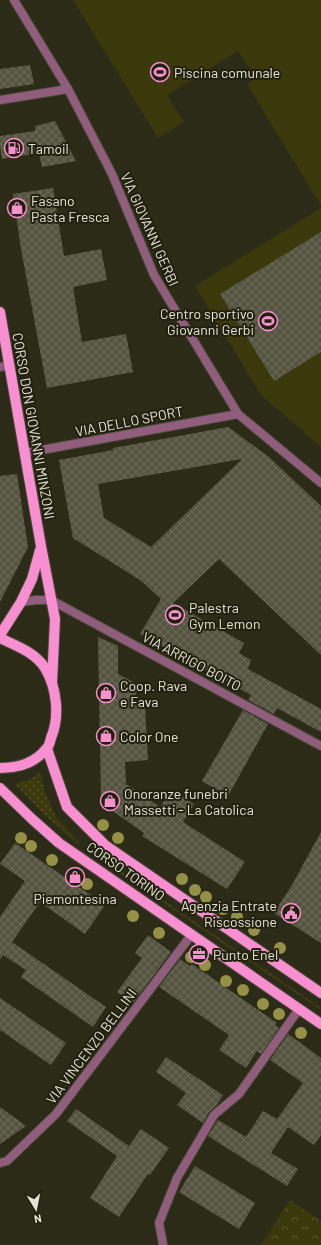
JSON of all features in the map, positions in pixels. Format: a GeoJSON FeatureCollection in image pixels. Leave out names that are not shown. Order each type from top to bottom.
{"type":"FeatureCollection","features":[{"type":"Feature","properties":{"kind":"main road","name":"CORSO DON GIOVANNI MINZONI"},"geometry":{"type":"LineString","coordinates":[[0,312],[5,366],[25,453],[55,619],[52,683]]}},
{"type":"Feature","properties":{"kind":"main road","name":"CORSO DON GIOVANNI MINZONI"},"geometry":{"type":"LineString","coordinates":[[0,637],[21,602],[32,578],[41,546]]}},
{"type":"Feature","properties":{"kind":"main road"},"geometry":{"type":"LineString","coordinates":[[0,637],[30,652],[44,667],[52,683],[57,703],[54,731],[47,749],[32,762],[10,768],[0,768]]}},
{"type":"Feature","properties":{"kind":"main road","name":"CORSO TORINO"},"geometry":{"type":"LineString","coordinates":[[47,749],[67,807],[105,844],[321,993]]}},
{"type":"Feature","properties":{"kind":"main road","name":"CORSO TORINO"},"geometry":{"type":"LineString","coordinates":[[0,788],[59,843],[321,1024]]}},
{"type":"Feature","properties":{"kind":"street","name":"VIA GIOVANNI GERBI"},"geometry":{"type":"LineString","coordinates":[[14,0],[68,89],[112,174],[154,275],[238,414],[321,483]]}},
{"type":"Feature","properties":{"kind":"street"},"geometry":{"type":"LineString","coordinates":[[0,100],[68,89]]}},
{"type":"Feature","properties":{"kind":"street","name":"VIA DELLO SPORT"},"geometry":{"type":"LineString","coordinates":[[25,453],[238,414]]}},
{"type":"Feature","properties":{"kind":"street"},"geometry":{"type":"LineString","coordinates":[[21,602],[51,600]]}},
{"type":"Feature","properties":{"kind":"street","name":"VIA ARRIGO BOITO"},"geometry":{"type":"LineString","coordinates":[[51,600],[321,746]]}},
{"type":"Feature","properties":{"kind":"street","name":"VIA VINCENZO BELLINI"},"geometry":{"type":"LineString","coordinates":[[0,1163],[7,1161],[56,1114],[192,934]]}},
{"type":"Feature","properties":{"kind":"street"},"geometry":{"type":"LineString","coordinates":[[163,1244],[159,1224],[181,1172],[214,1115],[239,1094],[299,1009]]}},
{"type":"Feature","properties":{"kind":"green space","name":"Piscina comunale"},"geometry":{"type":"Polygon","coordinates":[[[73,0],[321,0],[321,206],[247,84],[256,78],[238,51],[167,95],[184,122],[158,138],[73,0]]]}},
{"type":"Feature","properties":{"kind":"green space","name":"Centro sportivo Giovanni Gerbi"},"geometry":{"type":"Polygon","coordinates":[[[321,208],[321,447],[261,395],[195,286],[321,208]]]}},
{"type":"Feature","properties":{"kind":"green space"},"geometry":{"type":"Polygon","coordinates":[[[40,772],[46,794],[56,817],[79,842],[78,844],[45,815],[15,784],[31,779],[40,772]]]}},
{"type":"Feature","properties":{"kind":"green space"},"geometry":{"type":"Polygon","coordinates":[[[87,848],[321,1008],[321,1010],[86,850],[87,848]]]}},
{"type":"Feature","properties":{"kind":"green space"},"geometry":{"type":"Polygon","coordinates":[[[290,1200],[321,1221],[321,1245],[261,1245],[290,1200]]]}},
{"type":"Feature","properties":{"kind":"building"},"geometry":{"type":"Polygon","coordinates":[[[30,65],[34,84],[0,89],[0,69],[30,65]]]}},
{"type":"Feature","properties":{"kind":"building"},"geometry":{"type":"Polygon","coordinates":[[[55,121],[76,161],[42,167],[39,153],[2,159],[0,136],[35,131],[35,126],[55,121]]]}},
{"type":"Feature","properties":{"kind":"building"},"geometry":{"type":"Polygon","coordinates":[[[53,188],[64,256],[101,249],[107,280],[73,287],[82,342],[126,334],[133,372],[47,388],[21,249],[13,194],[53,188]]]}},
{"type":"Feature","properties":{"kind":"building"},"geometry":{"type":"Polygon","coordinates":[[[321,232],[321,352],[274,381],[220,294],[321,232]]]}},
{"type":"Feature","properties":{"kind":"building"},"geometry":{"type":"Polygon","coordinates":[[[228,427],[269,457],[321,506],[321,655],[219,559],[173,603],[244,643],[239,653],[251,660],[248,669],[321,709],[321,732],[277,708],[274,714],[248,700],[251,695],[140,634],[161,599],[140,580],[73,538],[59,460],[113,450],[113,448],[228,427]],[[242,459],[98,484],[104,518],[151,547],[242,459]]]}},
{"type":"Feature","properties":{"kind":"building"},"geometry":{"type":"Polygon","coordinates":[[[17,474],[28,547],[0,602],[0,476],[17,474]]]}},
{"type":"Feature","properties":{"kind":"building"},"geometry":{"type":"Polygon","coordinates":[[[98,637],[118,646],[118,674],[139,685],[134,699],[145,705],[148,760],[125,762],[126,784],[160,807],[172,790],[194,804],[183,822],[245,862],[227,889],[142,836],[144,833],[104,805],[101,799],[98,637]]]}},
{"type":"Feature","properties":{"kind":"building"},"geometry":{"type":"Polygon","coordinates":[[[243,710],[268,724],[228,796],[202,781],[243,710]]]}},
{"type":"Feature","properties":{"kind":"building"},"geometry":{"type":"Polygon","coordinates":[[[321,832],[321,943],[274,913],[292,885],[321,832]]]}},
{"type":"Feature","properties":{"kind":"building"},"geometry":{"type":"Polygon","coordinates":[[[15,843],[105,905],[85,934],[40,902],[12,942],[106,1007],[93,1027],[21,977],[26,970],[3,955],[0,960],[0,917],[25,881],[0,864],[15,843]]]}},
{"type":"Feature","properties":{"kind":"building"},"geometry":{"type":"Polygon","coordinates":[[[148,935],[171,952],[133,1003],[117,992],[142,958],[135,953],[148,935]]]}},
{"type":"Feature","properties":{"kind":"building"},"geometry":{"type":"Polygon","coordinates":[[[180,959],[190,966],[192,964],[277,1023],[275,1025],[279,1028],[261,1054],[257,1051],[246,1068],[219,1050],[229,1035],[159,987],[180,959]]]}},
{"type":"Feature","properties":{"kind":"building"},"geometry":{"type":"Polygon","coordinates":[[[0,998],[66,1043],[51,1065],[0,1030],[0,998]]]}},
{"type":"Feature","properties":{"kind":"building"},"geometry":{"type":"Polygon","coordinates":[[[288,1034],[321,1058],[321,1135],[314,1145],[288,1127],[271,1153],[298,1169],[287,1186],[208,1136],[218,1120],[246,1137],[263,1111],[277,1119],[303,1083],[270,1060],[288,1034]]]}},
{"type":"Feature","properties":{"kind":"building"},"geometry":{"type":"Polygon","coordinates":[[[166,1057],[223,1095],[216,1106],[209,1112],[203,1123],[177,1105],[186,1093],[156,1072],[166,1057]]]}},
{"type":"Feature","properties":{"kind":"building"},"geometry":{"type":"Polygon","coordinates":[[[0,1107],[26,1126],[0,1144],[0,1107]]]}},
{"type":"Feature","properties":{"kind":"building"},"geometry":{"type":"Polygon","coordinates":[[[76,1109],[129,1146],[141,1129],[169,1148],[150,1175],[148,1174],[119,1217],[90,1198],[117,1156],[67,1121],[76,1109]]]}},
{"type":"Feature","properties":{"kind":"building"},"geometry":{"type":"Polygon","coordinates":[[[195,1166],[255,1203],[239,1229],[179,1192],[195,1166]]]}},
{"type":"Feature","properties":{"kind":"place","name":"Piscina comunale"},"geometry":{"type":"Point","coordinates":[160,72]}},
{"type":"Feature","properties":{"kind":"place","name":"Tamoil"},"geometry":{"type":"Point","coordinates":[14,148]}},
{"type":"Feature","properties":{"kind":"place","name":"Fasano Pasta Fresca"},"geometry":{"type":"Point","coordinates":[17,208]}},
{"type":"Feature","properties":{"kind":"place","name":"Centro sportivo Giovanni Gerbi"},"geometry":{"type":"Point","coordinates":[268,321]}},
{"type":"Feature","properties":{"kind":"place","name":"Palestra Gym Lemon"},"geometry":{"type":"Point","coordinates":[175,615]}},
{"type":"Feature","properties":{"kind":"place","name":"Coop. Rava e Fava"},"geometry":{"type":"Point","coordinates":[106,693]}},
{"type":"Feature","properties":{"kind":"place","name":"Color One"},"geometry":{"type":"Point","coordinates":[106,736]}},
{"type":"Feature","properties":{"kind":"place","name":"Onoranze funebri Massetti - La Catolica"},"geometry":{"type":"Point","coordinates":[110,801]}},
{"type":"Feature","properties":{"kind":"place","name":"Piemontesina"},"geometry":{"type":"Point","coordinates":[75,877]}},
{"type":"Feature","properties":{"kind":"place","name":"Agenzia Entrate Riscossione"},"geometry":{"type":"Point","coordinates":[291,913]}},
{"type":"Feature","properties":{"kind":"place","name":"Punto Enel"},"geometry":{"type":"Point","coordinates":[199,954]}}]}
